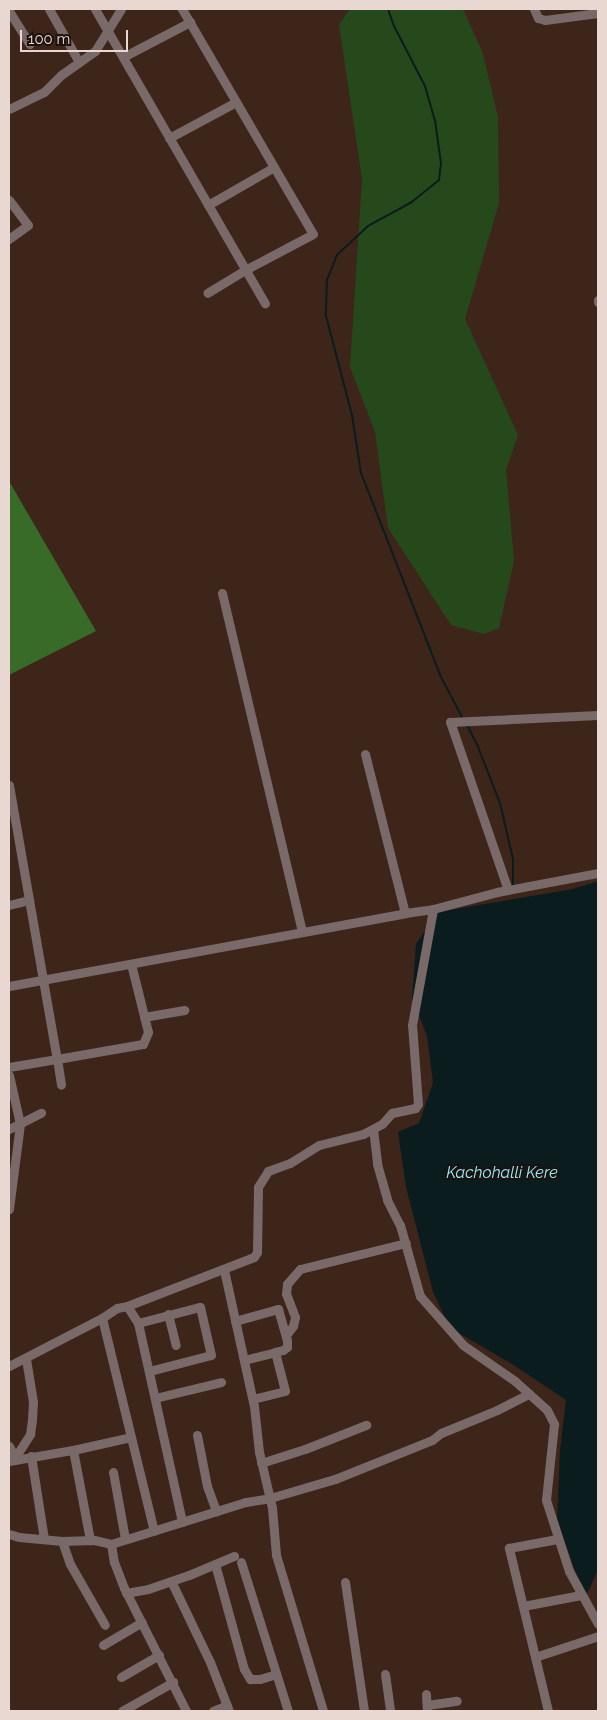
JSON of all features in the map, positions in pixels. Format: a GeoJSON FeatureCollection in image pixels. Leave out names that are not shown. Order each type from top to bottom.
{"type":"FeatureCollection","features":[{"type":"Feature","properties":{"kind":"street"},"geometry":{"type":"LineString","coordinates":[[49,9],[79,62]]}},
{"type":"Feature","properties":{"kind":"street"},"geometry":{"type":"LineString","coordinates":[[95,9],[265,304]]}},
{"type":"Feature","properties":{"kind":"street"},"geometry":{"type":"LineString","coordinates":[[9,109],[44,92],[95,51],[109,32],[122,9]]}},
{"type":"Feature","properties":{"kind":"street"},"geometry":{"type":"LineString","coordinates":[[182,9],[313,234],[245,270],[207,293]]}},
{"type":"Feature","properties":{"kind":"street"},"geometry":{"type":"LineString","coordinates":[[534,9],[538,18],[545,20],[598,13]]}},
{"type":"Feature","properties":{"kind":"street"},"geometry":{"type":"LineString","coordinates":[[9,11],[30,44]]}},
{"type":"Feature","properties":{"kind":"street"},"geometry":{"type":"LineString","coordinates":[[123,57],[190,22]]}},
{"type":"Feature","properties":{"kind":"street"},"geometry":{"type":"LineString","coordinates":[[169,138],[236,102]]}},
{"type":"Feature","properties":{"kind":"street"},"geometry":{"type":"LineString","coordinates":[[208,205],[274,167]]}},
{"type":"Feature","properties":{"kind":"street"},"geometry":{"type":"LineString","coordinates":[[9,202],[28,224],[9,239]]}},
{"type":"Feature","properties":{"kind":"street"},"geometry":{"type":"LineString","coordinates":[[222,593],[302,932]]}},
{"type":"Feature","properties":{"kind":"street"},"geometry":{"type":"LineString","coordinates":[[508,890],[450,722],[598,715]]}},
{"type":"Feature","properties":{"kind":"street"},"geometry":{"type":"LineString","coordinates":[[365,754],[405,913]]}},
{"type":"Feature","properties":{"kind":"street"},"geometry":{"type":"LineString","coordinates":[[9,785],[62,1085]]}},
{"type":"Feature","properties":{"kind":"street"},"geometry":{"type":"LineString","coordinates":[[9,986],[433,909],[508,890],[598,873]]}},
{"type":"Feature","properties":{"kind":"street"},"geometry":{"type":"LineString","coordinates":[[9,904],[29,900]]}},
{"type":"Feature","properties":{"kind":"street"},"geometry":{"type":"LineString","coordinates":[[9,1366],[26,1359],[117,1308],[224,1270],[254,1257],[257,1252],[256,1199],[260,1180],[268,1171],[298,1159],[319,1144],[373,1129],[392,1113],[415,1108],[418,1104],[412,1025],[433,909]]}},
{"type":"Feature","properties":{"kind":"street"},"geometry":{"type":"LineString","coordinates":[[9,1067],[143,1044],[148,1032],[131,964]]}},
{"type":"Feature","properties":{"kind":"street"},"geometry":{"type":"LineString","coordinates":[[144,1017],[184,1010]]}},
{"type":"Feature","properties":{"kind":"street"},"geometry":{"type":"LineString","coordinates":[[9,1076],[20,1124],[9,1209]]}},
{"type":"Feature","properties":{"kind":"street"},"geometry":{"type":"LineString","coordinates":[[9,1129],[41,1113]]}},
{"type":"Feature","properties":{"kind":"street"},"geometry":{"type":"LineString","coordinates":[[373,1129],[377,1164],[382,1182],[406,1243],[420,1296],[463,1345],[515,1380],[547,1410],[554,1424],[546,1500],[568,1572],[598,1624]]}},
{"type":"Feature","properties":{"kind":"street"},"geometry":{"type":"LineString","coordinates":[[286,1336],[293,1326],[295,1317],[286,1294],[287,1284],[300,1269],[406,1243]]}},
{"type":"Feature","properties":{"kind":"street"},"geometry":{"type":"LineString","coordinates":[[224,1270],[252,1399],[261,1462],[270,1498],[276,1555],[323,1711]]}},
{"type":"Feature","properties":{"kind":"street"},"geometry":{"type":"LineString","coordinates":[[127,1306],[138,1323],[182,1522]]}},
{"type":"Feature","properties":{"kind":"street"},"geometry":{"type":"LineString","coordinates":[[138,1323],[200,1307],[211,1355],[149,1371]]}},
{"type":"Feature","properties":{"kind":"street"},"geometry":{"type":"LineString","coordinates":[[235,1321],[278,1309],[286,1336],[287,1346],[275,1352],[244,1360]]}},
{"type":"Feature","properties":{"kind":"street"},"geometry":{"type":"LineString","coordinates":[[168,1314],[176,1345]]}},
{"type":"Feature","properties":{"kind":"street"},"geometry":{"type":"LineString","coordinates":[[102,1318],[154,1531]]}},
{"type":"Feature","properties":{"kind":"street"},"geometry":{"type":"LineString","coordinates":[[252,1399],[288,1390],[275,1352]]}},
{"type":"Feature","properties":{"kind":"street"},"geometry":{"type":"LineString","coordinates":[[12,1459],[30,1434],[32,1420],[33,1402],[26,1359]]}},
{"type":"Feature","properties":{"kind":"street"},"geometry":{"type":"LineString","coordinates":[[155,1398],[221,1382]]}},
{"type":"Feature","properties":{"kind":"street"},"geometry":{"type":"LineString","coordinates":[[9,1534],[19,1537],[62,1541],[90,1540],[111,1544],[126,1540],[216,1511],[312,1486],[432,1440],[440,1433],[498,1410],[529,1394]]}},
{"type":"Feature","properties":{"kind":"street"},"geometry":{"type":"LineString","coordinates":[[261,1462],[305,1449],[366,1425]]}},
{"type":"Feature","properties":{"kind":"street"},"geometry":{"type":"LineString","coordinates":[[197,1435],[207,1486],[216,1511]]}},
{"type":"Feature","properties":{"kind":"street"},"geometry":{"type":"LineString","coordinates":[[12,1459],[73,1450],[131,1436]]}},
{"type":"Feature","properties":{"kind":"street"},"geometry":{"type":"LineString","coordinates":[[9,1446],[12,1459]]}},
{"type":"Feature","properties":{"kind":"street"},"geometry":{"type":"LineString","coordinates":[[73,1450],[90,1540]]}},
{"type":"Feature","properties":{"kind":"street"},"geometry":{"type":"LineString","coordinates":[[31,1456],[44,1539]]}},
{"type":"Feature","properties":{"kind":"street"},"geometry":{"type":"LineString","coordinates":[[113,1472],[126,1540]]}},
{"type":"Feature","properties":{"kind":"street"},"geometry":{"type":"LineString","coordinates":[[548,1711],[509,1548],[557,1539]]}},
{"type":"Feature","properties":{"kind":"street"},"geometry":{"type":"LineString","coordinates":[[62,1541],[70,1564],[104,1625]]}},
{"type":"Feature","properties":{"kind":"street"},"geometry":{"type":"LineString","coordinates":[[111,1544],[114,1562],[126,1593],[173,1682],[186,1711]]}},
{"type":"Feature","properties":{"kind":"street"},"geometry":{"type":"LineString","coordinates":[[126,1593],[171,1581],[234,1556]]}},
{"type":"Feature","properties":{"kind":"street"},"geometry":{"type":"LineString","coordinates":[[241,1562],[288,1711]]}},
{"type":"Feature","properties":{"kind":"street"},"geometry":{"type":"LineString","coordinates":[[215,1564],[244,1670],[250,1679],[260,1679],[276,1674]]}},
{"type":"Feature","properties":{"kind":"street"},"geometry":{"type":"LineString","coordinates":[[171,1581],[210,1662],[228,1708],[213,1711]]}},
{"type":"Feature","properties":{"kind":"street"},"geometry":{"type":"LineString","coordinates":[[345,1582],[364,1711]]}},
{"type":"Feature","properties":{"kind":"street"},"geometry":{"type":"LineString","coordinates":[[523,1606],[581,1595]]}},
{"type":"Feature","properties":{"kind":"street"},"geometry":{"type":"LineString","coordinates":[[103,1645],[142,1622]]}},
{"type":"Feature","properties":{"kind":"street"},"geometry":{"type":"LineString","coordinates":[[535,1657],[598,1636]]}},
{"type":"Feature","properties":{"kind":"street"},"geometry":{"type":"LineString","coordinates":[[122,1677],[159,1655]]}},
{"type":"Feature","properties":{"kind":"street"},"geometry":{"type":"LineString","coordinates":[[386,1674],[390,1711]]}},
{"type":"Feature","properties":{"kind":"street"},"geometry":{"type":"LineString","coordinates":[[122,1711],[173,1682]]}},
{"type":"Feature","properties":{"kind":"street"},"geometry":{"type":"LineString","coordinates":[[426,1694],[427,1708],[457,1701]]}},
{"type":"Feature","properties":{"kind":"green space"},"geometry":{"type":"Polygon","coordinates":[[[350,9],[463,9],[483,54],[498,117],[499,203],[465,319],[518,435],[506,470],[514,561],[499,628],[484,634],[451,625],[388,528],[375,432],[350,367],[362,179],[339,25],[350,9]]]}},
{"type":"Feature","properties":{"kind":"green space"},"geometry":{"type":"Polygon","coordinates":[[[9,481],[96,631],[9,675],[9,481]]]}},
{"type":"Feature","properties":{"kind":"water","name":"Kachohalli Kere"},"geometry":{"type":"Polygon","coordinates":[[[598,881],[598,1570],[585,1598],[557,1521],[560,1450],[566,1400],[512,1364],[450,1328],[433,1292],[406,1187],[398,1132],[419,1123],[433,1083],[427,1036],[412,998],[416,944],[438,912],[573,889],[598,881]]]}},
{"type":"Feature","properties":{"kind":"waterway"},"geometry":{"type":"LineString","coordinates":[[388,9],[394,26],[425,86],[435,120],[441,163],[439,180],[412,202],[368,226],[337,255],[327,280],[326,316],[352,415],[361,473],[441,677],[463,719]]}},
{"type":"Feature","properties":{"kind":"waterway"},"geometry":{"type":"LineString","coordinates":[[466,723],[478,747],[500,803],[513,859],[513,885]]}}]}
